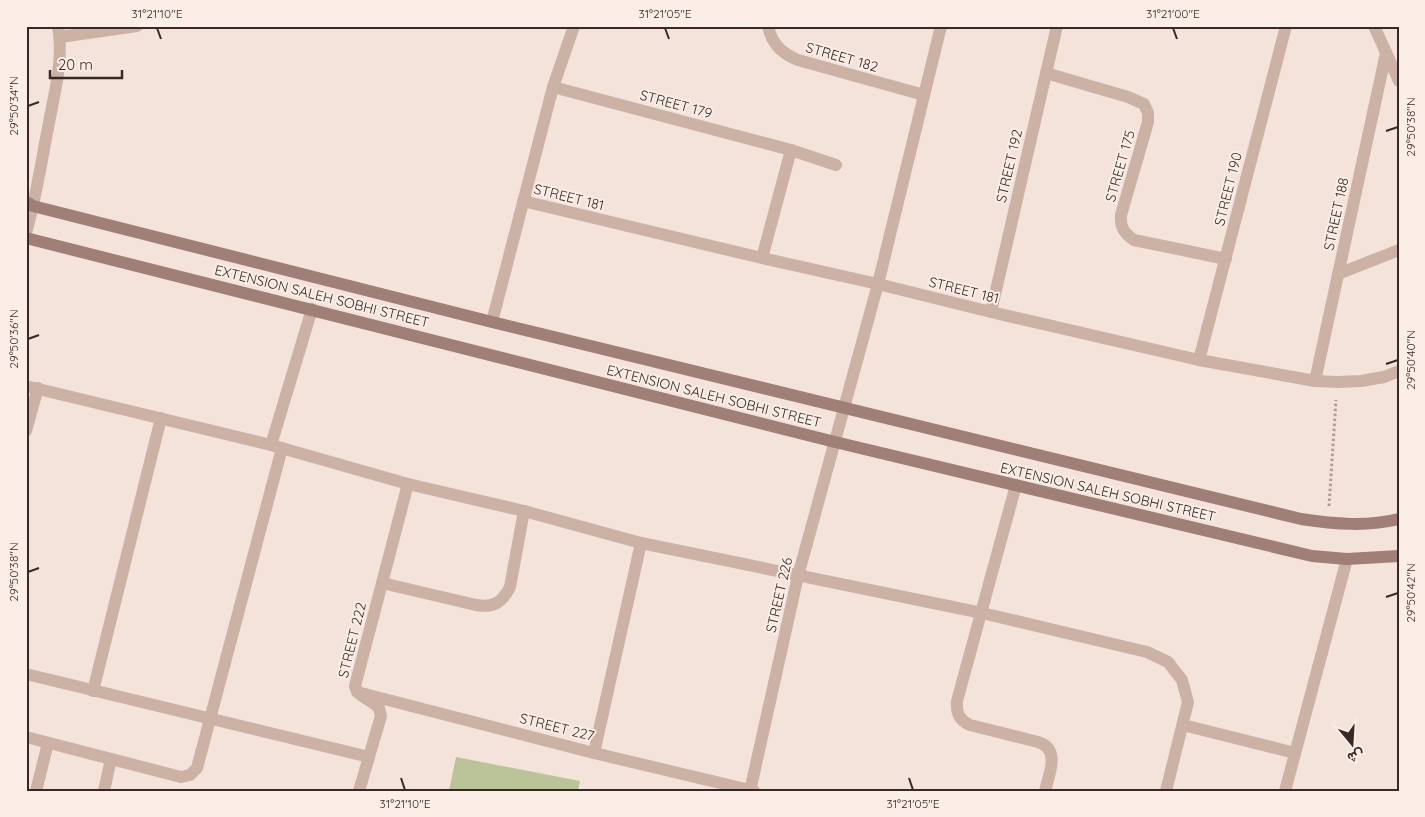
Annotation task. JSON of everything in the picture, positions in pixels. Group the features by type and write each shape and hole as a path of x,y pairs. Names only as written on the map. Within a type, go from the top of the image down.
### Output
{"street":[{"path":"26,233 30,204 59,70 61,57 59,32 138,26"},
{"path":"492,322 553,87 574,26"},
{"name":"STREET 182","path":"768,26 777,47 786,55 924,95"},
{"name":"STREET 226","path":"752,790 798,576 878,284 941,26"},
{"name":"STREET 192","path":"991,312 1057,26"},
{"name":"STREET 190","path":"1199,360 1286,26"},
{"path":"1374,26 1399,81"},
{"name":"STREET 188","path":"1315,381 1386,53"},
{"name":"STREET 175","path":"1046,73 1128,97 1144,104 1148,113 1148,122 1120,222 1126,234 1134,240 1226,259"},
{"name":"STREET 179","path":"553,87 791,150 836,165"},
{"path":"762,258 791,150"},
{"name":"STREET 181","path":"524,201 1199,360 1315,381 1361,381 1399,371"},
{"name":"EXTENSION SALEH SOBHI STREET","path":"30,204 492,322 1301,519 1350,525 1381,523 1399,519"},
{"name":"EXTENSION SALEH SOBHI STREET","path":"26,238 835,442 1312,556 1347,559 1399,556"},
{"path":"1338,274 1399,250"},
{"path":"26,737 181,777 190,775 197,768 312,309"},
{"path":"26,431 32,387 276,447 408,484 524,511 641,543 982,613 1147,652 1168,662 1182,680 1188,702 1166,791"},
{"path":"93,691 162,418"},
{"name":"STREET 222","path":"359,791 381,712 376,705 357,692 355,686 408,484"},
{"path":"1016,485 956,709 958,716 963,722 970,725 1045,744 1050,748 1052,754 1045,791"},
{"path":"382,583 486,607 497,604 505,597 510,587 524,511"},
{"path":"594,752 641,543"},
{"path":"1285,791 1347,559"},
{"path":"26,674 369,757"},
{"name":"STREET 227","path":"357,692 752,790"},
{"path":"1183,725 1295,753"},
{"path":"36,791 48,743"},
{"path":"104,791 111,759"}],"path":[{"path":"1328,523 1337,382"}],"green space":[{"path":"456,757 580,781 578,791 449,791"}]}
